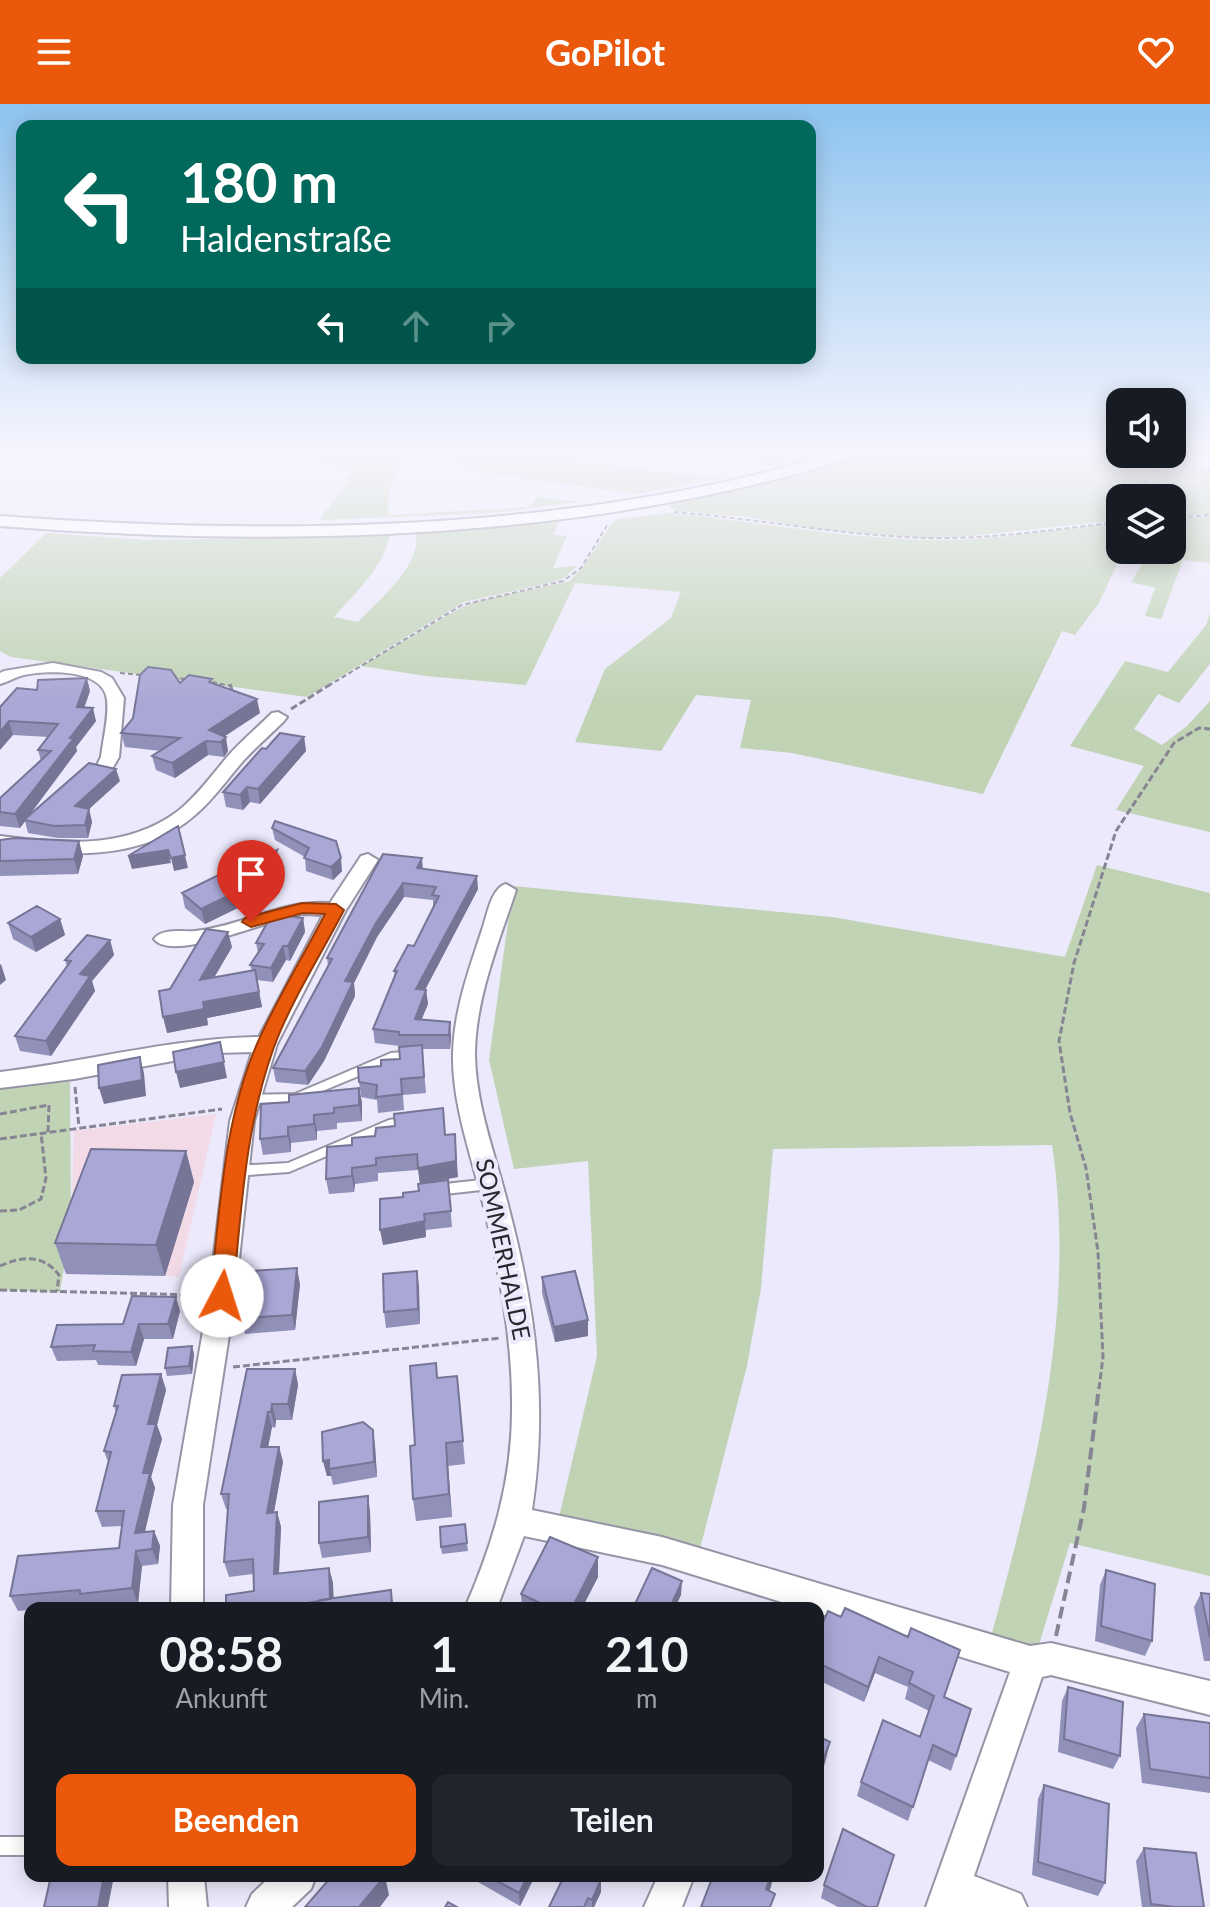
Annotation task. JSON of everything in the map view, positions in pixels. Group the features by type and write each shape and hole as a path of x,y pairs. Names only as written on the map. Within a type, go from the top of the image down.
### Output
{"street":[{"path":"0,679 13,671 28,668 84,673 106,682 116,698 110,757 106,765"},
{"path":"0,842 40,847 99,846 129,841 166,829 201,800 232,762 278,717"},
{"path":"187,1602 188,1505 222,1296 234,1171 247,1103 266,1044 336,910 368,860"},
{"name":"SOMMERHALDE","path":"484,1602 513,1520 528,1430 526,1354 517,1292 466,1082 464,1052 481,968 506,890"},
{"path":"164,939 199,937 302,908 336,910"},
{"path":"0,1080 74,1071 217,1045 266,1044"},
{"path":"513,1520 662,1551 792,1599"},
{"path":"824,1607 1040,1661 1210,1698"},
{"path":"1008,1907 949,1897 1040,1661"},
{"path":"186,1882 188,1907"},
{"path":"265,1907 292,1882"},
{"path":"663,1907 673,1882"}],"lane":[{"path":"247,1103 296,1098 395,1056 423,1054"},
{"path":"234,1171 289,1167 393,1123 426,1118"},
{"path":"424,1192 491,1184"},
{"path":"0,1846 24,1846"}],"path":[{"path":"278,717 462,605 563,581 581,568 601,536"},
{"path":"891,536 948,539 977,536"},
{"path":"84,673 152,676"},
{"path":"167,677 194,680"},
{"path":"206,681 230,684 233,694 243,697"},
{"path":"1040,1661 1084,1508 1103,1357 1098,1252 1086,1168 1070,1113 1059,1041 1074,963 1116,831 1174,743 1199,728 1210,729"},
{"path":"74,1071 79,1127"},
{"path":"0,1139 247,1103"},
{"path":"0,1114 49,1105 48,1132"},
{"path":"0,1211 22,1212 41,1203 46,1192 41,1133"},
{"path":"0,1266 23,1258 48,1262 59,1275 57,1291"},
{"path":"0,1290 222,1296"},
{"path":"210,1369 496,1338"}],"shaded area":[{"path":"216,1114 179,1277 165,1276 71,1226 74,1131"}],"green space":[{"path":"43,536 144,540 390,536 375,570 334,617 358,622 405,571 416,546 416,536 567,536 553,568 577,566 564,578 549,583 464,602 307,697 11,657 0,651 0,578"},
{"path":"135,536 327,536 166,538"},
{"path":"603,536 872,536 960,540 1004,536 1106,536 1106,564 1117,564 1099,603 1075,635 1062,631 983,794 792,753 740,748 751,700 696,695 661,751 575,742 605,669 671,618 681,592 575,583 526,685 426,676 361,666 460,608 478,601 570,581"},
{"path":"902,536 968,536 926,538"},
{"path":"1186,536 1210,536 1210,563 1186,560"},
{"path":"1142,564 1182,564 1161,619 1145,616 1155,588 1131,582"},
{"path":"1210,613 1210,664 1179,703 1158,694 1134,729 1162,745 1187,726 1210,701 1210,832 1116,810 1144,766 1070,746 1125,661 1168,672 1206,625"},
{"path":"1097,865 1210,893 1210,1576 1070,1543 1038,1648 1025,1649 992,1633 1023,1513 1048,1392 1059,1269 1058,1207 1052,1145 773,1149 761,1288 747,1366 700,1549 559,1517 597,1356 588,1161 514,1169 489,1060 513,886 832,917 1065,957"},
{"path":"70,1082 71,1226 60,1292 0,1290 0,1086"}],"building":[{"path":"148,667 171,670 180,683 189,675 212,679 209,682 257,699 209,730 226,737 221,742 206,741 172,763 152,756 180,738 121,733 133,718 140,675"},
{"path":"87,678 77,707 93,708 70,738 74,738 15,814 0,812 0,798 51,751 38,750 58,724 9,721 0,732 0,707 17,688 37,690 38,680"},
{"path":"280,733 304,737 258,789 247,787 240,795 223,792 262,748 266,749"},
{"path":"89,763 116,769 75,806 89,809 85,825 54,826 24,820"},
{"path":"275,821 336,841 341,858 331,867 304,858 309,848 272,828"},
{"path":"178,826 185,855 171,858 168,850 128,856"},
{"path":"0,840 79,841 74,859 0,861"},
{"path":"277,850 259,881 201,909 182,893 237,866 232,863 249,854 256,860"},
{"path":"383,854 422,858 417,868 477,876 416,989 426,990 415,1019 450,1022 449,1035 399,1035 399,1032 373,1029 397,971 394,971 408,945 414,946 439,896 432,895 436,887 403,883 376,923 345,981 353,982 322,1047 305,1071 273,1068 332,959 327,958"},
{"path":"37,906 60,919 31,937 8,923"},
{"path":"272,914 303,918 288,946 283,946 271,968 250,965 264,944 256,943"},
{"path":"206,929 228,932 200,980 255,970 259,992 203,1002 204,1009 163,1017 159,991 170,989"},
{"path":"87,935 110,940 80,974 90,976 46,1041 15,1036 71,961 65,960"},
{"path":"220,1042 224,1062 176,1072 173,1052"},
{"path":"422,1045 424,1077 401,1079 402,1094 376,1097 377,1085 359,1082 358,1068 381,1066 381,1060 400,1059 399,1047"},
{"path":"140,1057 142,1080 99,1088 98,1065"},
{"path":"359,1088 359,1105 334,1108 334,1113 314,1115 314,1124 288,1127 288,1136 260,1139 261,1104 289,1102 289,1095"},
{"path":"443,1108 445,1135 455,1134 456,1161 418,1168 417,1154 376,1158 376,1165 352,1168 352,1176 326,1179 327,1147 352,1145 352,1138 375,1136 376,1128 395,1126 394,1114"},
{"path":"91,1149 186,1151 156,1245 55,1243"},
{"path":"448,1180 451,1211 424,1214 425,1221 380,1230 380,1199 403,1197 403,1193 419,1191 418,1184"},
{"path":"297,1268 292,1315 241,1318 245,1287 249,1286 252,1271"},
{"path":"417,1271 418,1309 384,1312 383,1274"},
{"path":"575,1271 588,1320 554,1327 542,1277"},
{"path":"132,1296 176,1297 168,1324 139,1324 131,1352 93,1351 95,1345 51,1347 57,1325 123,1324"},
{"path":"192,1346 189,1366 165,1368 168,1348"},
{"path":"436,1363 437,1378 457,1376 463,1441 446,1443 449,1494 413,1499 410,1446 415,1445 410,1366"},
{"path":"247,1369 295,1369 288,1404 272,1404 271,1412 268,1412 261,1447 279,1447 267,1513 277,1512 274,1574 329,1568 330,1599 313,1602 226,1602 226,1595 254,1591 253,1559 224,1562 229,1494 221,1494"},
{"path":"161,1374 148,1424 156,1424 143,1473 150,1473 135,1533 154,1531 152,1549 136,1551 132,1588 80,1594 80,1590 10,1596 18,1556 119,1548 124,1511 96,1511 111,1452 104,1451 118,1406 114,1406 122,1375"},
{"path":"363,1422 373,1430 374,1462 329,1469 329,1460 323,1461 322,1432"},
{"path":"368,1496 368,1537 319,1543 319,1502"},
{"path":"465,1524 467,1543 441,1547 440,1527"},
{"path":"550,1537 598,1557 575,1602 538,1602 521,1594"},
{"path":"652,1568 682,1581 673,1602 636,1602"},
{"path":"1106,1570 1155,1584 1152,1641 1101,1626"},
{"path":"391,1590 392,1602 320,1600"},
{"path":"1201,1593 1210,1594 1210,1638"},
{"path":"845,1608 908,1637 911,1628 960,1650 944,1697 971,1709 956,1756 933,1745 913,1807 861,1782 883,1720 920,1737 934,1696 909,1683 913,1672 879,1657 868,1687 824,1666 824,1620 828,1611 841,1617"},
{"path":"1068,1687 1123,1702 1120,1756 1064,1739"},
{"path":"1144,1714 1210,1723 1210,1778 1150,1769"},
{"path":"824,1739 830,1742 824,1758"},
{"path":"1044,1785 1109,1804 1105,1883 1038,1862"},
{"path":"843,1829 894,1855 877,1907 867,1907 824,1885"},
{"path":"1144,1848 1196,1853 1204,1907 1151,1904"},
{"path":"50,1882 103,1882 98,1907 44,1907"},
{"path":"327,1882 380,1882 359,1907 305,1907"},
{"path":"499,1882 525,1882 519,1893"},
{"path":"561,1882 600,1882 592,1900 588,1898 584,1907 549,1907"},
{"path":"711,1882 769,1882 766,1889 775,1894 770,1907 701,1907"}],"route":[{"path":"222,1296 234,1171 248,1099 266,1044 336,910 302,908 251,922"}]}
